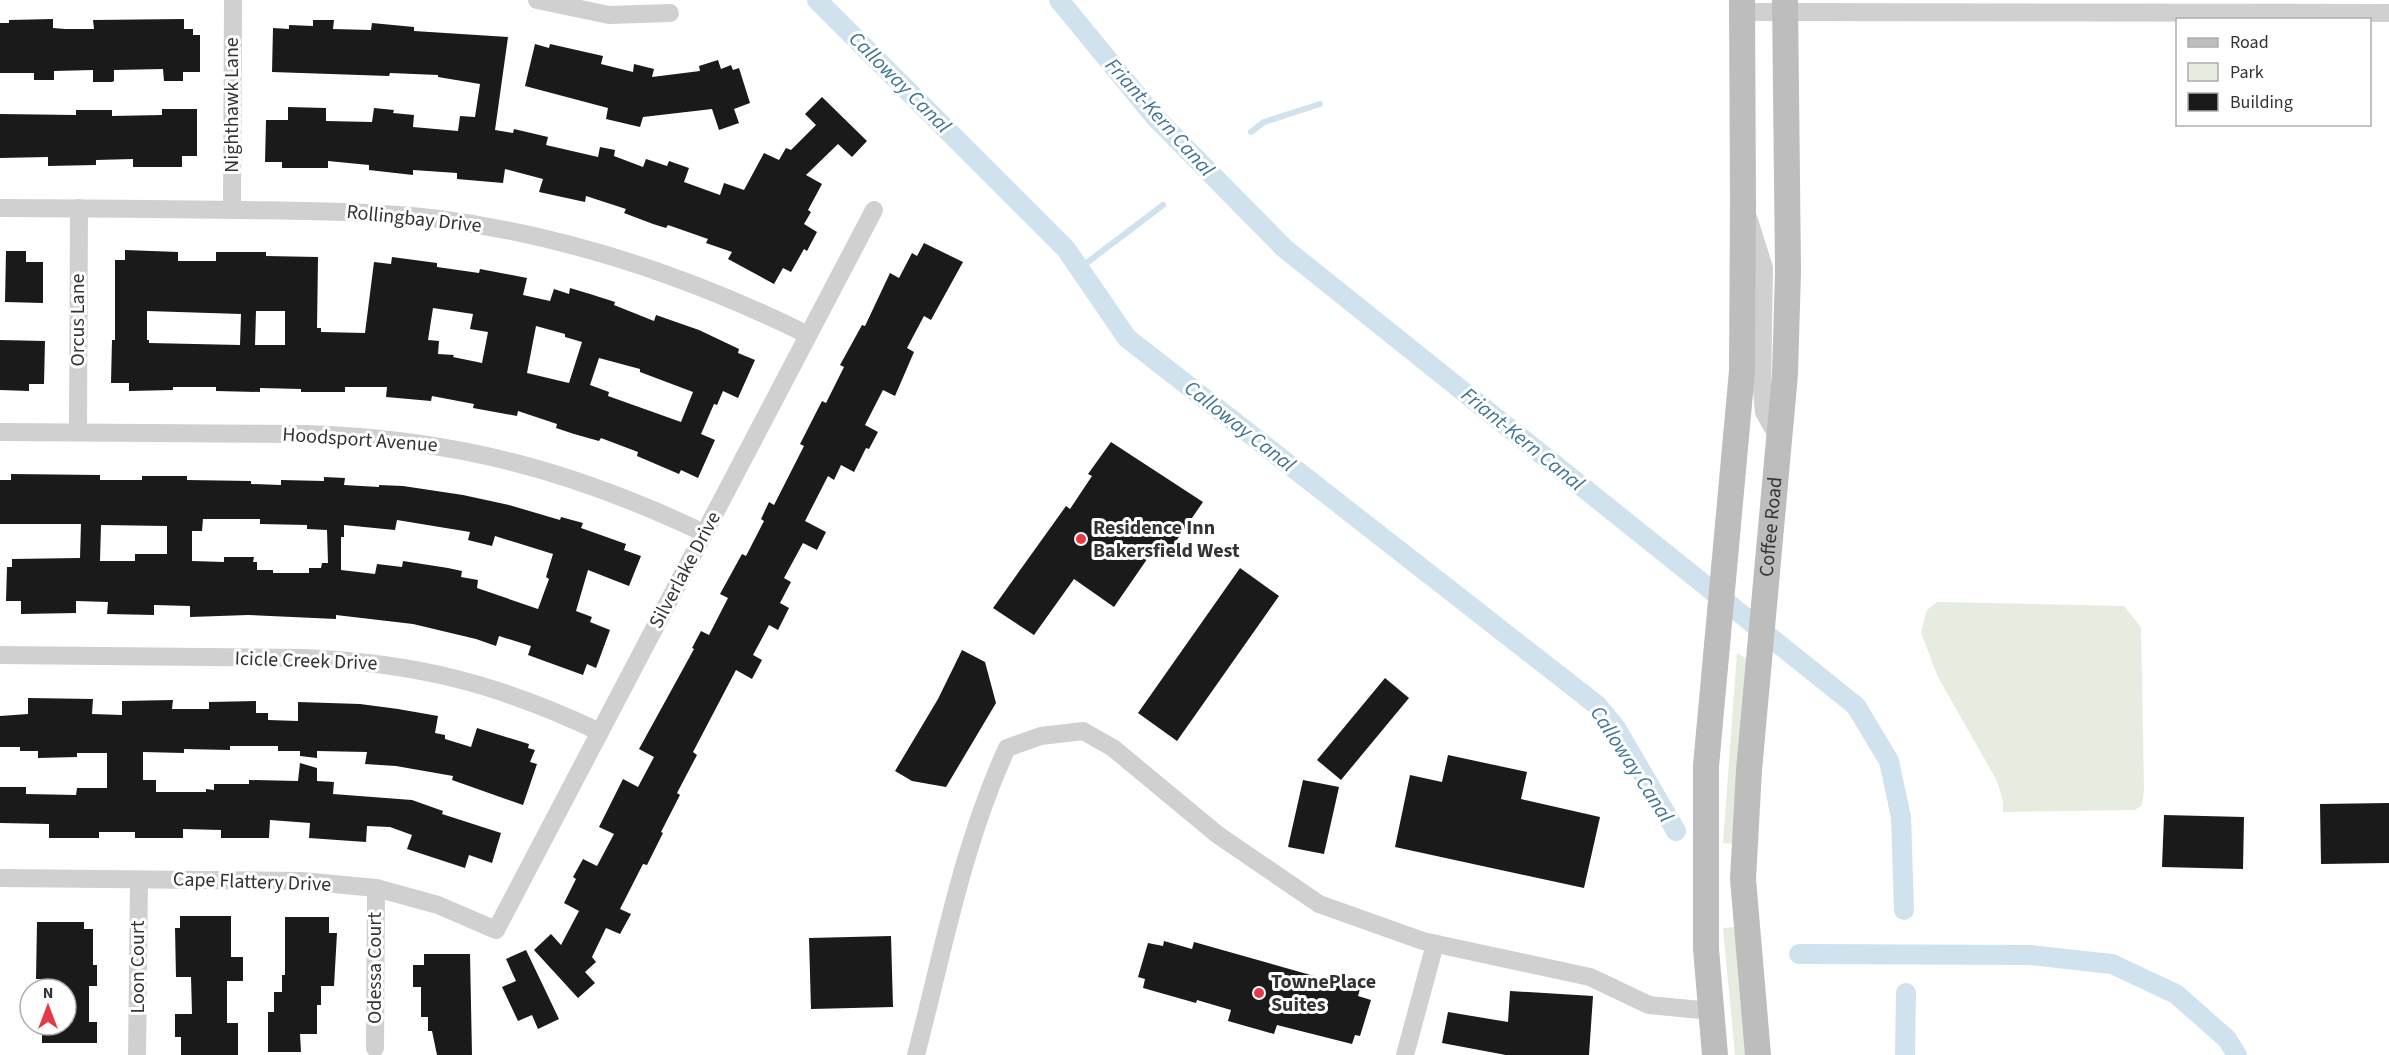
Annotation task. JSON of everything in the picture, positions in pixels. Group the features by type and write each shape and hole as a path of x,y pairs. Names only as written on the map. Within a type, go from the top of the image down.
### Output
{"main road":[{"path":"1715,1055 1706,950 1706,766 1742,371 1742,6"},
{"name":"Coffee Road","path":"1758,1055 1743,879 1749,770 1785,374 1788,271 1785,6"}],"street":[{"name":"Nighthawk Lane","path":"232,210 233,0"},
{"path":"537,0 609,15 670,13"},
{"path":"1742,6 2255,6 2389,13"},
{"path":"1743,201 1764,268 1762,390 1764,412 1778,437"},
{"name":"Rollingbay Drive","path":"0,208 352,211 395,214 524,233 649,267 730,298 808,335"},
{"name":"Orcus Lane","path":"78,432 79,208"},
{"name":"Silverlake Drive","path":"496,930 874,210"},
{"name":"Hoodsport Avenue","path":"0,432 353,436 444,446 523,463 578,480 631,500 704,533"},
{"name":"Icicle Creek Drive","path":"0,655 305,658 395,665 451,676 505,691 600,732"},
{"path":"916,1055 962,869 992,782 1007,748 1041,736 1083,731 1113,748 1218,835 1319,904 1435,944 1590,977 1649,1005 1711,1011"},
{"name":"Cape Flattery Drive","path":"0,878 302,881 376,888 438,905 496,930"},
{"name":"Loon Court","path":"137,1055 139,880"},
{"name":"Odessa Court","path":"375,1048 376,888"},
{"path":"1406,1055 1435,944"}],"green space":[{"path":"1937,602 2124,606 2141,627 2144,791 2142,805 2135,810 2003,812 2003,801 1997,781 1938,677 1921,633 1927,610"},
{"path":"1737,653 1747,659 1735,844 1723,843"},
{"path":"1735,927 1746,1055 1735,1055 1723,928"}],"building":[{"path":"53,19 53,28 94,29 93,20 184,19 184,29 193,29 193,35 200,35 200,72 183,72 183,81 164,81 163,69 114,70 114,81 112,82 93,82 93,70 54,71 54,80 34,80 34,73 0,73 0,23 9,23 9,20"},
{"path":"313,20 334,20 333,29 371,30 372,23 414,27 414,31 508,37 495,130 513,133 514,129 548,137 546,145 598,157 600,147 615,150 614,156 643,167 646,159 667,166 669,161 689,168 684,182 720,195 724,183 744,190 764,153 779,160 786,148 791,150 816,125 805,114 822,97 867,141 852,157 838,144 806,175 822,184 808,210 811,212 804,224 817,232 807,251 804,249 791,272 783,268 774,284 728,259 732,252 706,243 708,239 668,225 666,228 653,224 624,213 626,209 586,196 585,202 539,192 543,179 505,169 503,183 457,179 457,173 413,170 413,175 369,170 369,165 328,161 328,168 282,168 282,162 265,162 266,120 288,120 288,107 326,108 326,121 372,122 374,108 394,110 393,113 414,115 413,127 458,131 460,116 475,117 480,84 438,77 438,75 390,73 389,76 272,72 273,28 289,29 289,25 313,26"},
{"path":"535,44 549,48 550,44 603,56 601,64 633,72 634,64 654,69 652,77 700,71 699,66 718,60 721,69 731,65 733,70 739,68 750,103 734,109 739,123 719,130 712,109 643,117 640,127 606,119 608,108 525,86"},
{"path":"162,109 197,109 197,156 182,156 182,167 133,167 133,159 96,160 96,165 48,166 48,157 0,158 0,114 76,115 76,110 112,110 112,116 162,115"},
{"path":"924,243 963,262 931,320 924,316 907,348 914,352 895,396 883,390 865,425 878,432 869,449 866,448 854,472 841,465 834,480 828,476 805,521 826,532 817,550 803,543 784,578 791,582 780,603 789,608 778,630 769,625 753,655 762,660 752,679 736,670 693,752 697,755 677,793 680,795 661,832 663,833 647,865 643,864 620,909 631,914 620,934 606,928 592,957 596,962 585,972 595,983 578,998 534,950 551,934 561,945 579,911 564,903 576,879 573,877 583,859 597,866 614,834 599,827 623,779 638,787 654,757 639,749 694,649 692,648 701,631 709,635 728,598 720,594 742,554 746,556 764,521 761,519 769,502 774,505 804,446 800,444 822,401 826,403 844,367 840,365 862,325 865,326 890,273 899,278 912,253 917,256"},
{"path":"125,250 178,252 178,261 216,261 216,252 266,252 266,256 318,257 317,328 321,328 321,332 365,333 374,262 391,264 392,257 437,263 437,267 479,273 480,269 527,278 523,295 550,301 554,289 569,294 570,288 615,302 614,305 654,321 656,315 699,330 739,349 738,353 755,360 738,398 723,391 717,405 714,404 701,434 715,440 698,478 681,470 679,474 637,456 638,452 601,438 599,441 574,434 556,428 557,424 518,411 517,416 473,408 474,404 432,396 431,401 386,397 387,387 345,387 345,392 301,392 301,389 260,388 260,392 216,391 216,387 173,387 173,390 129,391 129,383 111,383 112,340 115,340 115,260 125,260","holes":["433,308 473,314 470,329 488,332 482,363 453,357 454,355 438,354 439,341 428,340","147,311 241,314 240,345 149,343 147,340","256,311 285,311 285,345 255,345","536,326 565,334 565,337 582,342 569,383 527,373","599,358 640,369 640,372 693,392 681,422 608,396 609,392 590,385"]},
{"path":"6,251 26,251 26,262 43,262 43,303 5,302"},
{"path":"0,340 45,341 44,384 29,384 29,391 0,390"},
{"name":"Residence Inn Bakersfield West","path":"1111,442 1203,502 1172,547 1161,539 1114,607 1074,579 1034,635 993,608 1066,506 1070,509 1092,476 1088,474"},
{"path":"11,474 100,475 100,480 142,480 142,476 187,476 187,480 251,481 251,484 281,485 281,480 324,481 324,477 345,478 344,485 403,486 463,495 560,520 561,517 583,523 581,528 626,544 624,550 641,556 629,586 588,570 576,611 592,617 590,622 610,630 596,668 587,664 583,675 528,655 531,646 499,636 496,646 413,624 336,615 336,619 248,615 190,617 190,606 154,605 154,615 107,614 108,602 76,601 76,613 21,614 21,601 6,601 7,567 12,567 12,559 80,558 81,524 0,524 0,480 11,480","holes":["203,519 260,519 260,524 307,525 307,529 327,530 328,563 322,563 321,568 309,568 309,573 273,573 273,570 257,570 257,562 253,562 254,557 224,557 224,562 192,561 192,531 202,531","397,520 470,532 468,540 492,546 495,536 553,554 546,577 549,579 538,609 477,588 478,580 461,577 462,571 448,568 403,561 402,567 377,564 375,574 341,570 341,537 344,537 344,525 395,530","101,525 167,526 167,554 135,554 135,561 100,561"]},
{"path":"1240,568 1279,596 1177,741 1138,713"},
{"path":"962,650 985,662 996,703 946,787 912,781 895,771 938,699"},
{"path":"1385,678 1409,698 1341,780 1317,760"},
{"path":"28,698 93,699 92,714 122,715 122,701 173,700 172,709 209,709 209,702 256,701 256,713 268,713 268,720 298,721 298,702 360,704 438,716 435,733 445,735 445,739 471,747 477,728 529,744 528,748 535,750 530,762 537,764 523,805 452,780 453,776 396,766 365,764 367,752 317,751 317,758 300,756 300,751 278,751 278,746 230,746 230,750 184,749 184,753 143,752 143,780 156,780 156,792 206,792 206,789 214,790 214,784 249,784 249,780 298,781 300,763 317,768 317,781 334,782 333,794 412,800 443,811 442,814 501,833 492,863 469,855 465,868 407,849 412,835 390,827 367,826 366,842 309,838 310,823 270,820 269,838 221,838 221,830 183,829 183,838 135,838 135,832 99,832 99,838 49,838 49,824 0,823 0,787 26,787 26,794 76,795 77,788 107,788 107,753 77,753 77,757 38,758 38,751 20,751 20,747 0,747 0,716 28,714"},
{"path":"1448,755 1527,772 1521,799 1600,817 1584,888 1395,847 1410,775 1442,782"},
{"path":"1303,780 1339,787 1324,854 1288,847"},
{"path":"2389,803 2389,863 2321,864 2320,804"},
{"path":"2164,815 2244,817 2243,869 2162,867"},
{"path":"180,916 231,916 231,957 243,957 243,981 227,981 227,1023 238,1023 238,1055 181,1055 181,1037 175,1037 175,1014 192,1014 191,977 176,977 175,928 180,928"},
{"path":"285,917 329,917 329,933 337,933 334,986 321,986 321,1005 317,1005 317,1034 300,1034 301,1052 268,1052 268,1012 274,1012 274,992 282,992 282,975 285,975"},
{"path":"37,922 84,922 84,929 93,929 93,965 97,965 97,986 89,986 89,1022 97,1022 97,1043 42,1043 42,1037 78,1037 78,977 36,977"},
{"path":"891,936 893,1007 811,1009 809,938"},
{"name":"TownePlace Suites","path":"1164,941 1192,949 1194,942 1360,989 1358,996 1371,1000 1360,1036 1355,1035 1352,1044 1277,1025 1274,1034 1228,1021 1231,1010 1143,988 1145,979 1138,977 1148,943 1163,946"},
{"path":"526,950 559,1019 538,1029 532,1015 518,1021 502,987 516,981 506,959"},
{"path":"424,954 470,954 472,1055 437,1055 432,1031 428,1031 428,1017 421,1017 421,987 413,987 413,965 424,965"},
{"path":"1510,991 1593,996 1589,1055 1506,1055 1442,1043 1448,1012 1508,1022"}],"waterway":[{"name":"Calloway Canal","path":"817,0 1066,249 1127,338 1598,706 1616,728 1676,831"},
{"name":"Friant-Kern Canal","path":"1059,0 1155,117 1284,248 1856,706 1889,761 1901,817 1904,910"},
{"path":"1251,132 1264,122 1320,104"},
{"path":"1080,268 1163,205"},
{"name":"Calloway Canal","path":"1799,954 2030,955 2112,964 2176,994 2227,1039 2237,1055"},
{"name":"Friant-Kern Canal","path":"1905,1055 1906,993"}],"place":[{"name":"Residence Inn Bakersfield West","path":"1081,539"},
{"name":"TownePlace Suites","path":"1259,993"}]}
